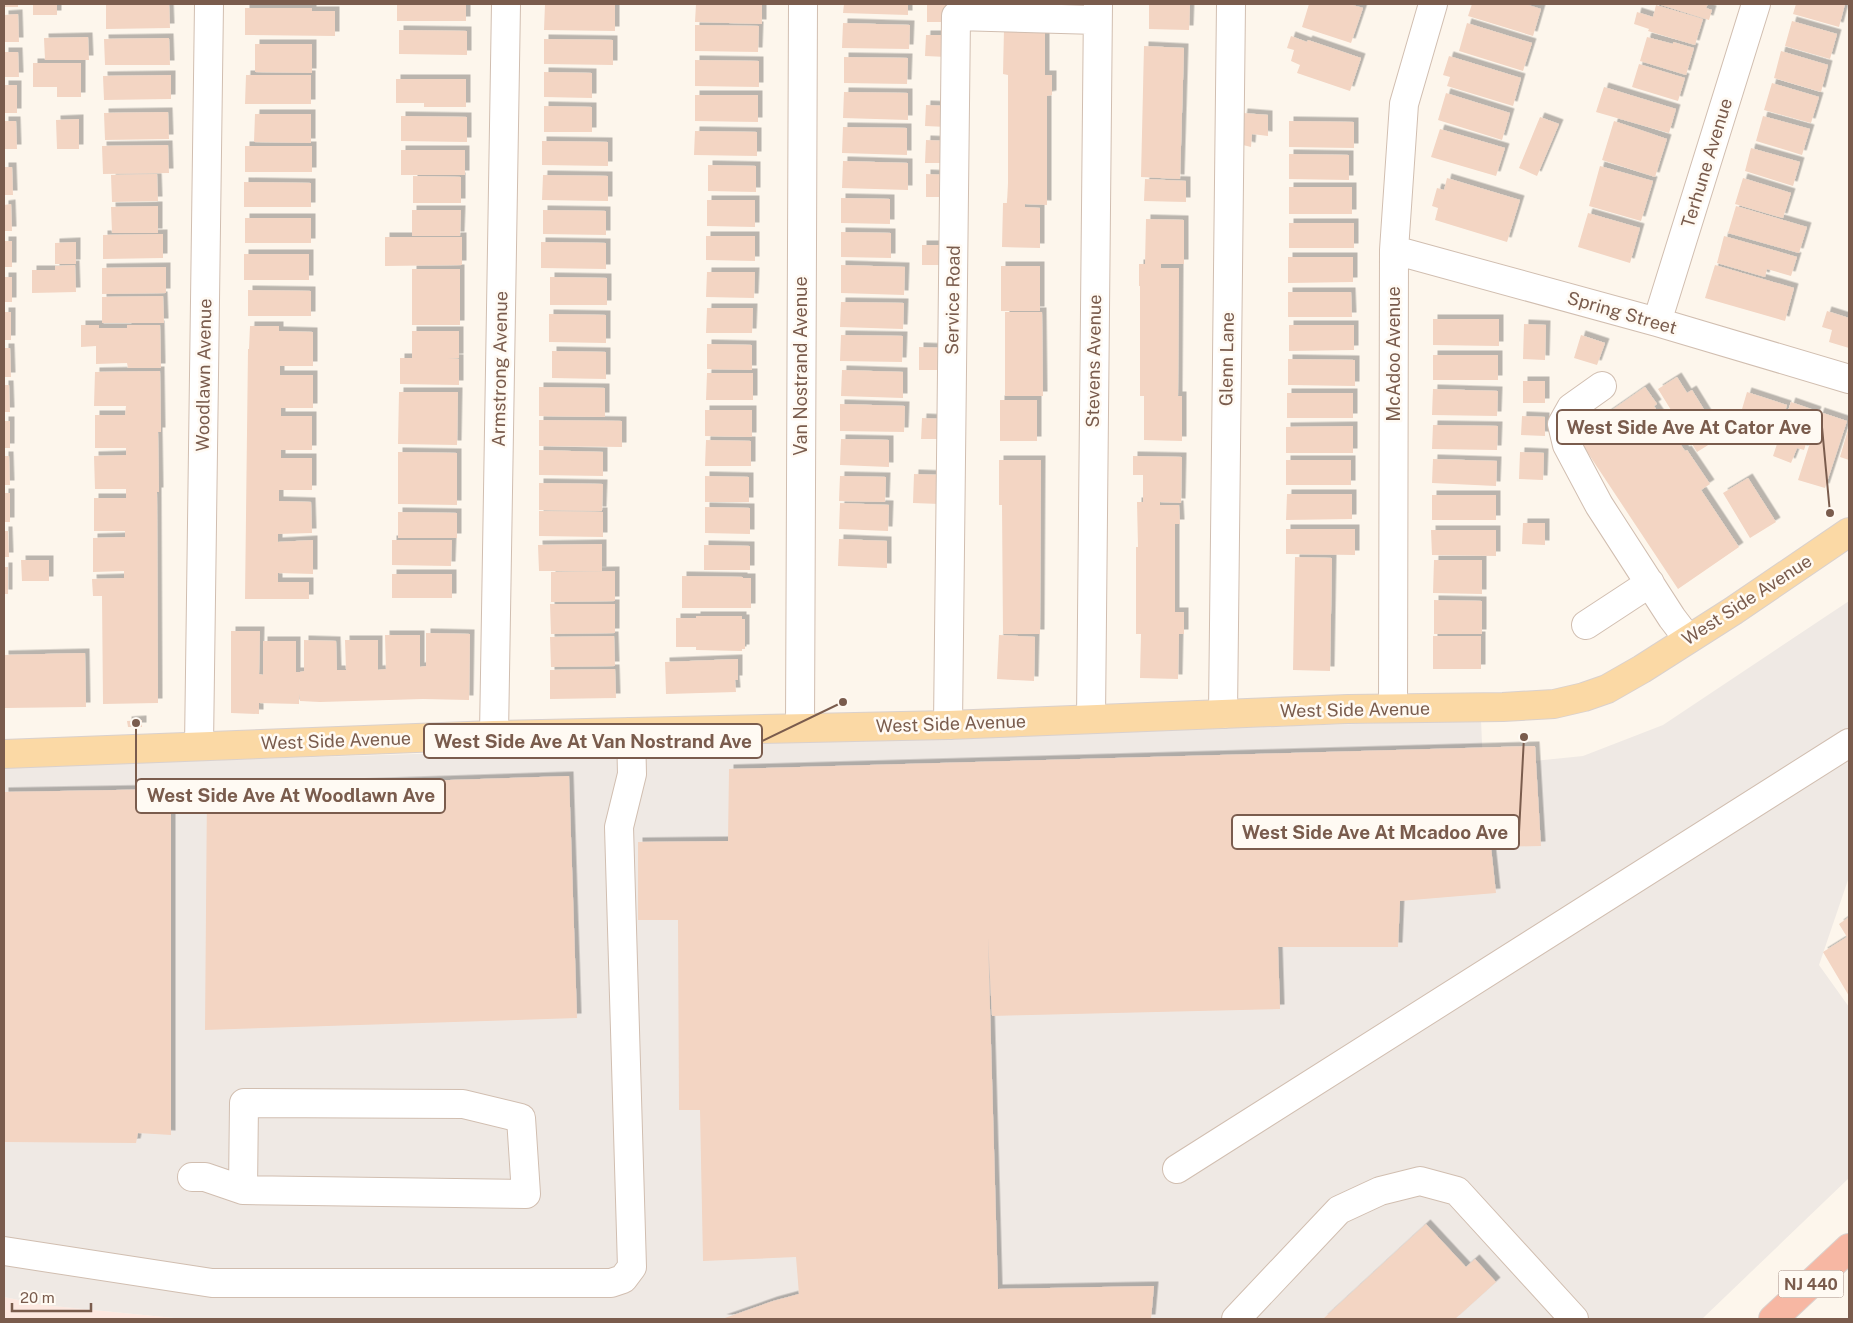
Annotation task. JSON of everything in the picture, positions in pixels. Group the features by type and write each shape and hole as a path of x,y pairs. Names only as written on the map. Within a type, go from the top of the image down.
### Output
{"highway":[{"name":"NJ 440","path":"1773,1319 1849,1248"}],"main road":[{"name":"West Side Avenue","path":"4,754 494,735 948,725 1091,718 1554,704 1607,689 1688,640 1849,532"}],"street":[{"name":"Woodlawn Avenue","path":"199,746 209,4"},
{"name":"Armstrong Avenue","path":"494,735 506,4"},
{"name":"Van Nostrand Avenue","path":"800,728 803,4"},
{"name":"Glenn Lane","path":"1223,714 1231,4"},
{"name":"McAdoo Avenue","path":"1393,708 1394,250 1404,104 1433,4"},
{"name":"Terhune Avenue","path":"1658,322 1756,4"},
{"name":"Stevens Avenue","path":"1091,718 1097,12"},
{"name":"Service Road","path":"948,725 956,16 1097,12"},
{"name":"Spring Street","path":"1394,250 1658,322 1849,379"},
{"path":"1602,386 1571,408 1562,424 1567,445 1599,505 1688,640"},
{"path":"1586,625 1650,583"},
{"path":"4,1250 212,1283 611,1283 623,1279 632,1267 619,827 632,774 631,732"},
{"path":"1178,1169 1849,743"},
{"path":"192,1177 205,1177 243,1190 526,1194 521,1118 463,1104 244,1103 243,1190"},
{"path":"1236,1319 1339,1210 1380,1191 1420,1181 1457,1191 1574,1319"}],"shaded area":[{"path":"1849,601 1849,877 1819,965 1849,1007 1849,1178 1702,1319 184,1319 43,1305 4,1297 4,767 1481,720 1483,766 1583,756 1663,725"},
{"path":"4,1297 43,1305 184,1319 4,1319"}],"building":[{"path":"4,4 18,4 18,7 4,7"},
{"path":"33,4 57,4 57,15 33,15"},
{"path":"106,4 169,4 170,28 106,29"},
{"path":"397,4 466,4 466,21 397,21"},
{"path":"545,4 615,5 615,31 544,30"},
{"path":"696,4 762,4 762,24 695,22"},
{"path":"844,4 908,4 908,15 843,13"},
{"path":"927,4 948,4 947,22 927,22"},
{"path":"1149,4 1190,4 1189,30 1149,29"},
{"path":"1309,4 1349,4 1363,8 1351,43 1302,27"},
{"path":"1472,4 1525,4 1541,9 1533,36 1468,16"},
{"path":"1658,4 1708,4 1706,8 1712,10 1709,20"},
{"path":"1796,4 1845,4 1839,27 1793,14"},
{"path":"1656,5 1703,19 1695,45 1648,31 1649,29 1634,24 1637,12 1653,17"},
{"path":"245,8 312,8 312,11 335,11 335,36 245,35"},
{"path":"18,14 19,42 4,42 4,15"},
{"path":"1792,21 1837,34 1830,59 1785,46"},
{"path":"843,23 910,25 909,49 842,48"},
{"path":"1467,23 1532,43 1523,71 1459,51"},
{"path":"695,25 759,26 758,52 695,51"},
{"path":"1004,29 1045,29 1045,75 1052,75 1052,95 1047,96 1047,205 1025,204 1025,207 1040,208 1040,248 1002,247 1003,203 1007,203 1008,183 1008,75 1003,74"},
{"path":"399,30 467,31 467,55 399,54"},
{"path":"926,35 947,35 947,57 925,56"},
{"path":"1291,36 1361,58 1350,91 1297,73 1300,65 1291,61 1294,50 1287,48"},
{"path":"88,37 89,60 45,60 44,38"},
{"path":"1647,37 1694,48 1686,75 1640,61"},
{"path":"169,38 170,65 105,65 104,39"},
{"path":"544,39 613,40 613,65 544,64"},
{"path":"255,44 312,44 312,73 255,72"},
{"path":"1144,46 1184,48 1180,179 1141,177"},
{"path":"1781,51 1828,65 1821,92 1774,78"},
{"path":"4,52 18,52 19,77 4,77"},
{"path":"1449,56 1521,78 1513,106 1447,86 1450,77 1443,75"},
{"path":"844,57 908,58 907,84 844,83"},
{"path":"695,60 759,61 759,87 695,86"},
{"path":"33,63 81,63 81,97 57,97 57,87 33,87"},
{"path":"1639,64 1685,78 1678,101 1632,87"},
{"path":"544,72 592,73 592,98 544,97"},
{"path":"171,75 171,99 104,100 103,76"},
{"path":"246,75 311,75 311,104 245,104"},
{"path":"396,79 466,79 466,107 424,107 424,103 396,103"},
{"path":"1772,83 1819,97 1811,123 1764,110"},
{"path":"4,85 17,85 17,113 4,113"},
{"path":"1604,87 1676,109 1669,133 1596,112"},
{"path":"844,92 908,93 908,120 843,118"},
{"path":"1446,93 1510,113 1502,140 1438,120"},
{"path":"695,95 758,95 758,122 695,121"},
{"path":"926,105 948,106 947,127 925,126"},
{"path":"544,106 592,107 592,132 544,132"},
{"path":"168,112 169,139 105,140 104,113"},
{"path":"1243,113 1268,115 1268,136 1252,134 1251,147 1239,144"},
{"path":"255,114 311,114 311,143 254,142"},
{"path":"401,116 467,117 467,142 401,141"},
{"path":"1763,116 1810,129 1802,155 1756,141"},
{"path":"1540,117 1559,124 1537,176 1519,168"},
{"path":"79,119 79,149 57,149 56,120"},
{"path":"4,121 16,121 17,149 4,149"},
{"path":"1289,121 1354,122 1354,148 1289,147"},
{"path":"1614,121 1667,139 1655,177 1602,160"},
{"path":"843,127 907,128 907,155 842,153"},
{"path":"1440,129 1505,148 1496,176 1431,157"},
{"path":"695,131 757,132 757,156 694,155"},
{"path":"926,140 948,141 947,163 925,163"},
{"path":"542,141 608,142 608,166 542,165"},
{"path":"168,145 169,173 103,174 102,146"},
{"path":"245,146 312,146 312,172 245,172"},
{"path":"1751,148 1800,162 1793,186 1745,171"},
{"path":"401,150 465,150 465,175 401,175"},
{"path":"1289,154 1349,155 1349,180 1289,179"},
{"path":"843,161 908,163 908,190 842,188"},
{"path":"708,165 756,166 756,192 708,191"},
{"path":"1600,166 1653,181 1641,221 1589,206"},
{"path":"4,167 12,167 13,195 4,195"},
{"path":"157,174 158,201 112,202 111,175"},
{"path":"926,174 946,175 946,197 926,197"},
{"path":"543,175 608,176 608,201 542,200"},
{"path":"413,176 461,177 461,203 413,203"},
{"path":"1447,178 1520,200 1507,242 1435,220 1438,208 1432,206 1437,188 1444,190"},
{"path":"1743,178 1791,193 1783,218 1735,204"},
{"path":"1145,179 1186,181 1186,202 1144,201"},
{"path":"244,182 311,183 311,207 244,207"},
{"path":"1289,187 1352,187 1352,214 1289,214"},
{"path":"841,198 890,199 890,224 841,223"},
{"path":"707,200 755,200 755,227 707,226"},
{"path":"11,204 12,231 4,231 4,205"},
{"path":"158,206 158,233 112,233 111,207"},
{"path":"1736,206 1807,227 1799,253 1728,233"},
{"path":"412,210 461,210 460,236 412,236"},
{"path":"543,210 606,211 606,235 543,234"},
{"path":"1588,213 1640,228 1630,263 1578,247"},
{"path":"245,218 311,218 311,243 245,243"},
{"path":"1146,219 1184,220 1184,264 1161,264 1161,268 1179,268 1178,396 1182,396 1182,441 1144,440 1144,396 1140,396 1139,264 1145,264"},
{"path":"1289,223 1354,223 1354,248 1289,248"},
{"path":"841,232 891,233 891,258 841,257"},
{"path":"163,234 163,258 103,259 103,235"},
{"path":"706,236 755,236 755,261 706,260"},
{"path":"1724,236 1797,257 1791,276 1767,269 1765,277 1717,263"},
{"path":"385,237 462,237 462,265 385,266"},
{"path":"4,241 12,241 12,267 4,267"},
{"path":"76,242 76,264 55,264 55,243"},
{"path":"541,242 606,243 606,269 541,268"},
{"path":"922,245 946,245 945,265 922,265"},
{"path":"244,254 309,254 309,280 244,280"},
{"path":"1288,257 1353,257 1353,282 1288,283"},
{"path":"75,265 76,292 32,293 32,270 55,270 55,266"},
{"path":"841,265 905,267 904,295 841,293"},
{"path":"1715,265 1794,288 1785,321 1705,298"},
{"path":"1001,266 1040,266 1040,311 1001,311"},
{"path":"166,267 166,293 102,294 102,268"},
{"path":"412,269 460,269 460,325 412,325"},
{"path":"707,272 755,272 754,298 706,297"},
{"path":"4,277 12,277 12,302 4,302"},
{"path":"550,277 607,278 607,305 550,305"},
{"path":"248,290 311,291 311,316 248,316"},
{"path":"1288,292 1351,292 1352,317 1288,317"},
{"path":"163,296 164,323 102,323 102,297"},
{"path":"841,302 904,303 903,329 840,327"},
{"path":"707,308 753,308 752,333 706,333"},
{"path":"1827,311 1849,318 1849,348 1829,342 1832,330 1822,327"},
{"path":"4,312 11,312 11,340 4,340"},
{"path":"1005,312 1042,312 1043,396 1005,396"},
{"path":"549,314 606,315 606,343 549,342"},
{"path":"1433,319 1499,319 1499,346 1433,345"},
{"path":"1524,324 1546,325 1545,360 1523,359"},
{"path":"81,325 99,325 99,328 127,328 127,325 160,325 161,368 128,368 127,363 96,364 96,346 81,347"},
{"path":"1289,325 1354,325 1354,350 1289,351"},
{"path":"250,326 279,326 279,331 313,332 313,366 280,366 280,375 313,375 313,408 281,408 281,416 312,416 312,450 281,450 281,458 312,458 312,490 279,490 279,501 311,502 312,533 278,534 278,542 313,540 313,574 278,573 278,582 309,582 309,599 245,599 248,349"},
{"path":"412,331 459,331 459,358 448,358 459,359 459,385 400,384 400,358 412,358"},
{"path":"841,335 903,336 902,362 840,361"},
{"path":"1581,335 1605,343 1597,365 1574,358"},
{"path":"707,344 752,345 752,370 707,369"},
{"path":"919,347 944,348 944,370 919,370"},
{"path":"4,348 10,348 11,377 4,377"},
{"path":"552,351 606,352 606,379 552,378"},
{"path":"1433,355 1498,355 1498,380 1433,380"},
{"path":"1288,359 1355,360 1355,386 1288,385"},
{"path":"842,370 903,372 903,398 841,396"},
{"path":"160,371 161,432 158,432 159,492 157,492 158,703 103,704 102,596 93,596 92,579 124,578 124,571 93,572 93,538 125,537 125,531 94,531 94,498 126,498 126,489 95,489 94,456 126,455 126,448 95,448 95,415 125,415 126,406 94,406 95,372"},
{"path":"707,373 753,373 753,400 706,400"},
{"path":"1677,377 1687,393 1692,390 1721,437 1697,452 1658,389"},
{"path":"1523,381 1545,381 1545,403 1523,403"},
{"path":"4,385 9,385 10,412 4,412"},
{"path":"539,387 605,388 605,417 539,416"},
{"path":"1645,387 1657,404 1654,406 1710,484 1701,490 1739,547 1678,589 1576,435"},
{"path":"1433,389 1498,391 1497,416 1432,415"},
{"path":"399,392 458,392 457,445 398,444"},
{"path":"1747,392 1787,405 1775,445 1735,433"},
{"path":"1287,393 1353,393 1353,418 1287,418"},
{"path":"1000,400 1037,400 1037,441 1000,441"},
{"path":"1791,402 1817,411 1804,450 1797,448 1791,463 1773,456"},
{"path":"840,404 905,406 904,432 840,431"},
{"path":"705,410 752,410 752,437 705,436"},
{"path":"1820,412 1847,421 1825,488 1798,480"},
{"path":"1522,416 1545,417 1545,436 1521,435"},
{"path":"922,418 943,419 942,439 921,439"},
{"path":"539,420 622,421 622,447 539,446"},
{"path":"4,421 10,421 10,448 4,448"},
{"path":"1433,425 1498,426 1497,450 1432,449"},
{"path":"1353,426 1353,453 1286,453 1286,427"},
{"path":"1849,426 1849,460 1840,457"},
{"path":"841,439 889,440 889,467 840,465"},
{"path":"706,440 751,441 751,466 705,466"},
{"path":"539,450 603,452 603,476 539,475"},
{"path":"398,452 457,453 457,505 398,504"},
{"path":"1520,452 1544,453 1543,480 1519,479"},
{"path":"4,456 9,456 10,485 4,485"},
{"path":"1133,456 1182,457 1181,503 1160,502 1160,505 1179,505 1180,524 1175,524 1175,612 1184,612 1184,634 1179,634 1178,679 1140,678 1141,634 1136,634 1136,547 1138,547 1137,502 1143,502 1143,475 1133,475"},
{"path":"1433,459 1497,461 1496,486 1432,483"},
{"path":"999,460 1041,460 1040,634 1003,634 1002,505 999,505"},
{"path":"1286,460 1351,460 1351,485 1286,485"},
{"path":"914,474 941,475 940,504 913,503"},
{"path":"705,476 749,477 749,502 705,502"},
{"path":"840,476 886,477 885,502 839,501"},
{"path":"1748,478 1776,522 1750,538 1723,493"},
{"path":"539,483 603,484 602,511 539,510"},
{"path":"4,493 10,493 10,522 4,522"},
{"path":"1287,494 1352,494 1352,519 1286,520"},
{"path":"1432,495 1496,495 1496,520 1432,520"},
{"path":"840,503 889,505 888,531 839,529"},
{"path":"705,507 750,508 750,534 705,533"},
{"path":"539,511 603,512 603,537 539,536"},
{"path":"398,512 457,513 457,538 398,538"},
{"path":"1523,523 1545,523 1545,545 1522,544"},
{"path":"1286,529 1355,529 1355,555 1286,554"},
{"path":"1431,530 1496,530 1496,556 1432,555"},
{"path":"4,531 8,531 9,557 4,557"},
{"path":"839,539 887,541 887,568 838,566"},
{"path":"392,540 452,540 451,566 392,565"},
{"path":"602,544 602,571 539,571 538,545"},
{"path":"704,545 750,546 750,570 704,570"},
{"path":"1295,557 1332,558 1330,671 1293,670"},
{"path":"21,560 49,560 49,581 22,581"},
{"path":"1434,560 1482,560 1482,594 1433,593"},
{"path":"4,567 8,567 8,594 4,594"},
{"path":"615,571 615,601 551,602 551,572"},
{"path":"392,574 452,574 452,598 392,598"},
{"path":"682,576 751,578 751,608 682,608"},
{"path":"1434,600 1482,601 1482,634 1434,634"},
{"path":"550,604 615,604 615,633 551,634"},
{"path":"696,616 742,616 742,619 745,619 745,649 742,649 742,651 696,650 696,647 676,647 676,618 696,618"},
{"path":"231,631 260,631 259,674 263,675 263,641 296,641 296,672 300,672 304,671 304,640 336,641 337,670 346,670 345,640 378,640 378,670 386,669 385,635 420,635 420,667 426,666 426,633 470,634 469,700 423,699 320,702 300,701 299,694 299,704 259,703 259,714 231,713"},
{"path":"999,635 1035,637 1034,681 997,679"},
{"path":"614,636 615,666 551,667 550,637"},
{"path":"1433,636 1481,636 1481,669 1433,669"},
{"path":"85,653 86,707 4,708 4,655"},
{"path":"738,659 738,680 735,680 736,692 666,694 665,662"},
{"path":"615,669 616,698 550,699 550,670"},
{"path":"142,720 142,727 128,727 127,721"},
{"path":"1535,746 1541,846 1491,847 1496,893 1400,901 1398,947 1278,947 1280,1009 992,1016 988,938 998,1289 1154,1286 1151,1319 722,1319 799,1294 796,1257 703,1261 700,1110 679,1110 678,920 638,920 638,842 728,841 729,769"},
{"path":"569,776 577,1018 205,1030 207,788"},
{"path":"171,789 171,1135 138,1133 136,1143 4,1142 4,792"},
{"path":"1849,917 1849,996 1823,952 1847,937 1839,924"},
{"path":"1426,1224 1466,1267 1475,1259 1496,1282 1455,1319 1323,1319"}],"place":[{"name":"West Side Ave At Cator Ave","path":"1830,513"},
{"name":"West Side Ave At Van Nostrand Ave","path":"843,702"},
{"name":"West Side Ave At Woodlawn Ave","path":"136,723"},
{"name":"West Side Ave At Mcadoo Ave","path":"1524,737"}]}
